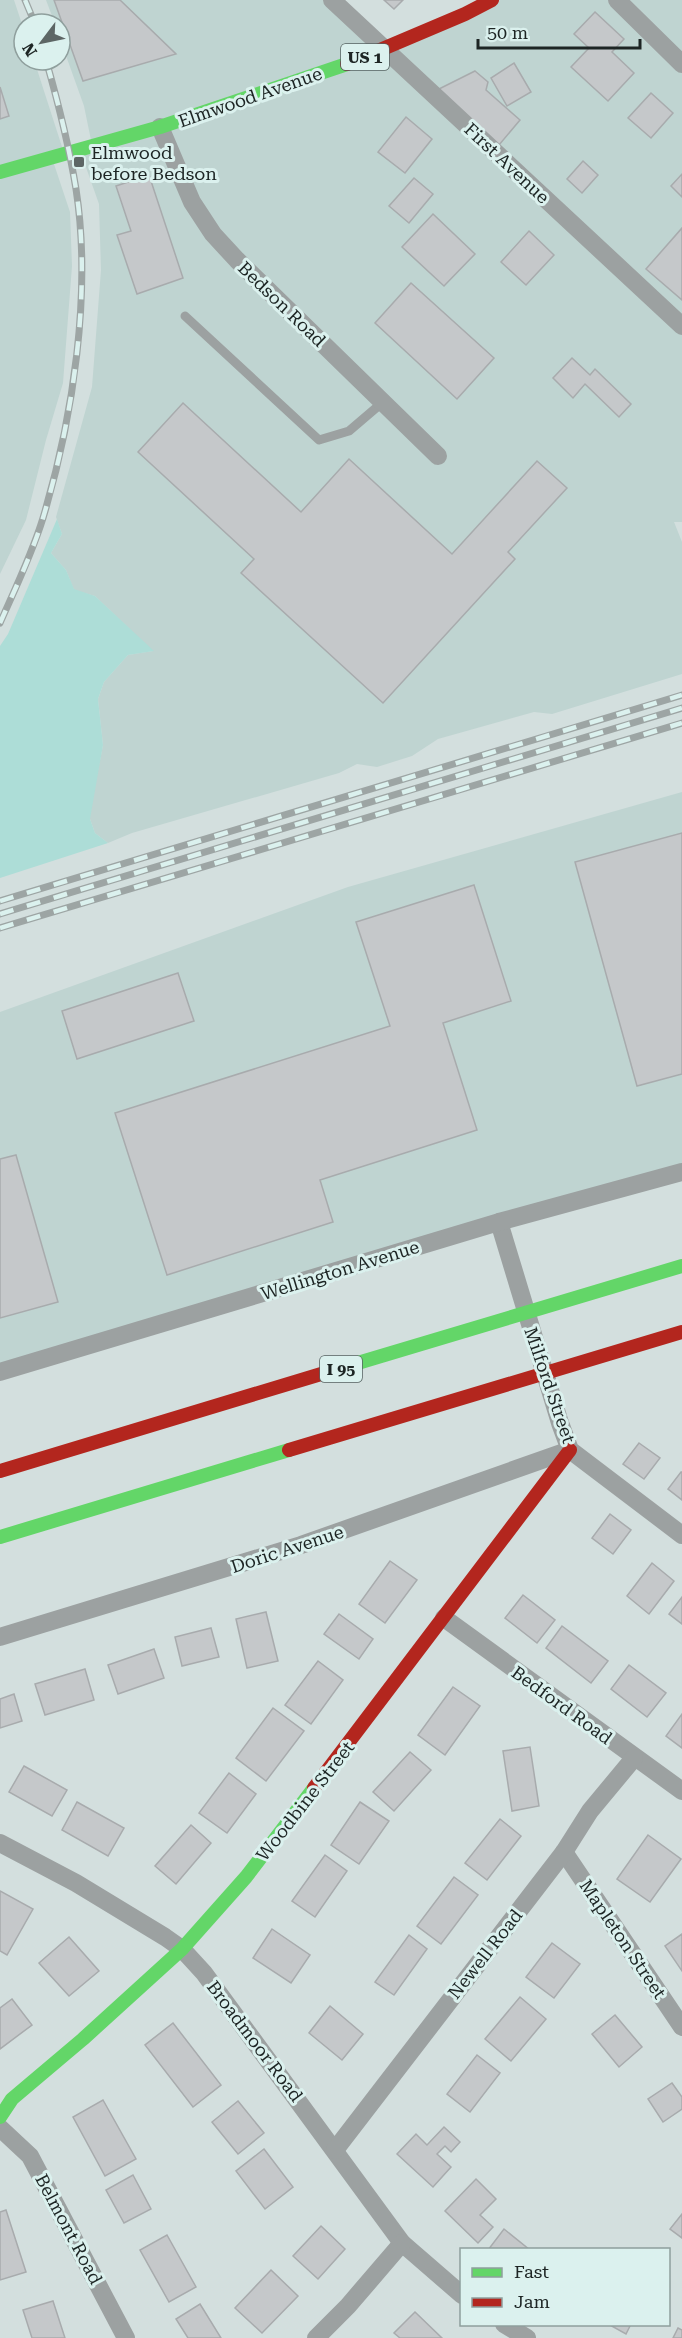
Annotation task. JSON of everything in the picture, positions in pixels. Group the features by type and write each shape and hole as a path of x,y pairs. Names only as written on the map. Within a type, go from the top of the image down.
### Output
{"main road":[{"name":"Elmwood Avenue","path":"0,172 160,127 365,58 492,0"},
{"name":"I 95","path":"0,1471 682,1266"},
{"path":"0,1537 682,1332"},
{"name":"Woodbine Street","path":"0,2117 12,2099 83,2039 182,1948 246,1877 570,1450"}],"street":[{"name":"First Avenue","path":"332,0 682,326"},
{"path":"617,0 682,64"},
{"name":"Bedson Road","path":"160,127 192,202 213,234 438,456"},
{"name":"Wellington Avenue","path":"0,1372 499,1222 682,1172"},
{"name":"Milford Street","path":"499,1222 506,1251 570,1450 682,1534"},
{"name":"Doric Avenue","path":"0,1637 302,1545 570,1450"},
{"name":"Bedford Road","path":"444,1618 682,1791"},
{"name":"Newell Road","path":"335,2150 564,1852 590,1811 634,1758"},
{"name":"Broadmoor Road","path":"0,1843 76,1882 182,1948 204,1973 402,2243 460,2293"},
{"name":"Mapleton Street","path":"564,1852 682,2027"},
{"name":"Belmont Road","path":"0,2128 30,2156 126,2338"},
{"path":"316,2338 348,2306 402,2243"},
{"path":"506,2326 527,2338"}],"lane":[{"path":"186,316 319,440 349,431 382,402"}],"shaded area":[{"path":"0,0 14,0 18,12 12,12 12,72 38,72 64,153 54,164 70,212 72,266 63,383 26,520 0,574"},
{"path":"46,0 328,0 378,48 491,0 682,0 682,522 674,522 682,542 682,674 552,714 534,712 438,739 412,756 377,767 357,764 339,773 132,833 108,843 95,833 90,811 103,745 98,699 104,682 128,655 153,651 95,596 74,590 66,570 51,553 62,534 56,517 92,387 101,270 99,204 82,156 92,145 84,106 72,72 72,12 50,12"},
{"path":"57,519 62,534 51,553 66,570 74,589 95,596 154,651 128,655 104,682 98,699 103,745 90,819 95,833 108,843 0,878 0,646 8,634"},
{"path":"682,792 682,1167 0,1372 0,1012 348,887"}],"building":[{"path":"54,0 120,0 176,54 83,81 72,50 72,12 58,12"},
{"path":"384,0 403,0 394,9"},
{"path":"595,12 624,39 612,52 634,73 608,101 571,67 589,48 574,34"},
{"path":"514,63 531,92 507,106 491,78"},
{"path":"475,71 488,82 486,90 520,120 499,145 437,90"},
{"path":"0,87 9,116 0,119"},
{"path":"651,93 673,113 651,138 628,118"},
{"path":"406,117 432,139 405,173 378,152"},
{"path":"583,161 598,175 582,193 567,179"},
{"path":"682,174 682,197 671,186"},
{"path":"149,175 183,278 137,294 117,235 131,231 116,186"},
{"path":"414,178 433,194 409,223 389,206"},
{"path":"433,214 475,254 444,286 402,247"},
{"path":"682,228 682,300 646,269"},
{"path":"529,231 554,255 526,285 501,262"},
{"path":"411,283 494,358 457,399 375,323"},
{"path":"572,358 590,375 595,369 631,404 619,417 585,384 573,398 553,378"},
{"path":"183,403 301,512 349,459 452,554 537,461 567,488 508,552 515,559 383,703 241,573 254,559 138,452"},
{"path":"682,833 682,1074 637,1086 575,862"},
{"path":"474,885 511,1001 443,1023 477,1130 320,1180 333,1222 167,1275 115,1113 390,1026 356,922"},
{"path":"178,973 194,1021 77,1059 62,1011"},
{"path":"16,1155 58,1302 0,1318 0,1159"},
{"path":"639,1443 660,1458 644,1479 623,1464"},
{"path":"682,1472 682,1500 668,1489"},
{"path":"610,1514 631,1530 613,1554 592,1538"},
{"path":"390,1561 417,1580 385,1623 359,1604"},
{"path":"652,1563 674,1581 649,1614 627,1596"},
{"path":"523,1595 555,1620 537,1643 505,1618"},
{"path":"682,1597 682,1624 669,1614"},
{"path":"266,1612 278,1661 247,1668 236,1619"},
{"path":"339,1614 373,1639 359,1659 324,1634"},
{"path":"562,1626 608,1661 591,1683 546,1648"},
{"path":"211,1628 219,1657 182,1666 175,1637"},
{"path":"154,1649 164,1678 118,1694 108,1665"},
{"path":"318,1661 343,1680 311,1724 285,1705"},
{"path":"629,1665 666,1693 647,1717 611,1689"},
{"path":"85,1669 94,1700 45,1715 35,1684"},
{"path":"453,1687 480,1706 445,1755 418,1735"},
{"path":"14,1694 22,1721 0,1728 0,1699"},
{"path":"273,1708 304,1731 266,1781 236,1758"},
{"path":"682,1714 682,1748 666,1736"},
{"path":"530,1747 539,1806 512,1811 503,1751"},
{"path":"410,1752 431,1770 394,1811 373,1792"},
{"path":"24,1766 67,1790 52,1816 9,1792"},
{"path":"229,1773 256,1794 227,1833 199,1813"},
{"path":"77,1802 124,1828 108,1856 62,1830"},
{"path":"360,1802 389,1821 359,1864 331,1845"},
{"path":"500,1819 521,1836 487,1880 465,1863"},
{"path":"191,1825 211,1843 176,1884 155,1866"},
{"path":"648,1835 681,1859 650,1902 617,1879"},
{"path":"325,1855 347,1871 315,1917 292,1901"},
{"path":"454,1877 478,1895 441,1944 417,1926"},
{"path":"0,1891 33,1909 7,1955 0,1951"},
{"path":"272,1929 310,1955 291,1983 253,1958"},
{"path":"682,1934 682,1971 665,1946"},
{"path":"409,1935 427,1949 394,1995 375,1982"},
{"path":"69,1937 99,1971 69,1996 39,1963"},
{"path":"552,1943 580,1964 554,1998 526,1977"},
{"path":"520,1997 546,2019 511,2061 485,2039"},
{"path":"12,1999 32,2025 0,2049 0,2008"},
{"path":"330,2006 363,2034 342,2060 309,2033"},
{"path":"615,2015 642,2047 619,2067 592,2034"},
{"path":"173,2023 221,2085 193,2107 145,2045"},
{"path":"477,2055 500,2073 470,2112 447,2094"},
{"path":"672,2083 682,2097 682,2109 663,2122 648,2099"},
{"path":"103,2100 136,2159 105,2176 73,2117"},
{"path":"238,2101 264,2133 238,2154 212,2122"},
{"path":"444,2127 460,2142 451,2152 445,2146 437,2154 451,2167 433,2187 397,2154 416,2134 427,2145"},
{"path":"264,2149 293,2187 265,2209 236,2171"},
{"path":"133,2175 151,2209 124,2223 106,2190"},
{"path":"476,2179 496,2199 480,2215 493,2227 478,2243 445,2211"},
{"path":"6,2210 26,2272 0,2280 0,2212"},
{"path":"682,2214 682,2238 670,2229"},
{"path":"321,2226 345,2249 318,2279 293,2256"},
{"path":"504,2229 528,2248 490,2248"},
{"path":"167,2235 196,2287 169,2302 140,2250"},
{"path":"271,2270 298,2296 262,2333 235,2308"},
{"path":"53,2301 65,2338 32,2338 23,2310"},
{"path":"200,2304 221,2338 188,2338 176,2319"},
{"path":"415,2312 442,2338 400,2338 394,2333"},
{"path":"612,2326 630,2326 626,2334"},
{"path":"678,2328 682,2330 682,2338 673,2338"}],"railway":[{"path":"25,0 30,12"},
{"path":"0,623 34,545 43,518 63,439 77,355 82,270 80,229 70,157 49,72"},
{"path":"0,901 682,695"},
{"path":"0,914 682,708"},
{"path":"0,928 682,723"}],"traffic: fast":[{"path":"0,172 160,127 347,64"},
{"path":"341,1368 682,1266"},
{"path":"0,1537 289,1450"},
{"path":"0,2117 12,2099 83,2039 182,1949 246,1877 314,1788"}],"traffic: jam":[{"path":"347,64 465,14 492,0"},
{"path":"289,1450 682,1332"},
{"path":"0,1471 341,1368"},
{"path":"314,1788 570,1450"}],"place":[{"name":"Elmwood before Bedson","path":"79,162"}]}
